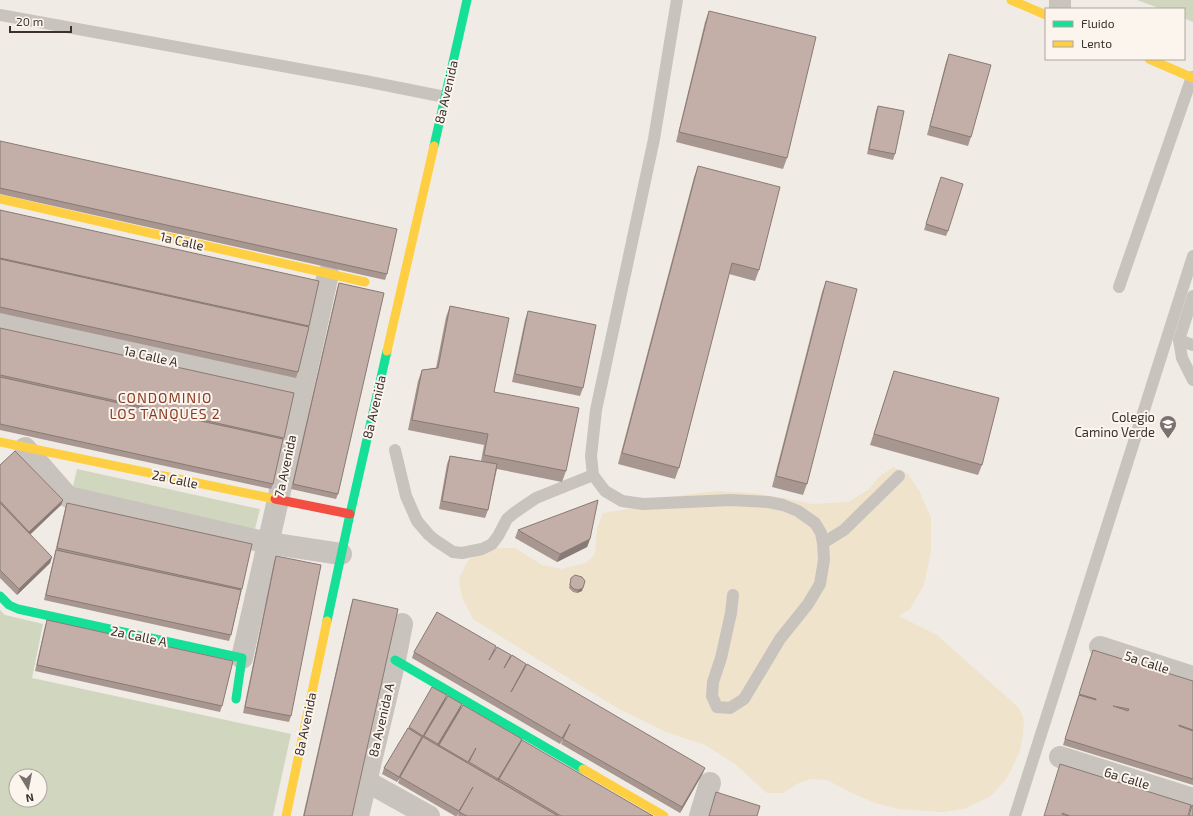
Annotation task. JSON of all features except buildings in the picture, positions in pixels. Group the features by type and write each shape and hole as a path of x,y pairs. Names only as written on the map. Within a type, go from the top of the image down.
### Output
{"street":[{"name":"8a Avenida","path":"286,816 341,554 467,0"},
{"path":"1012,0 1045,15"},
{"path":"1151,60 1192,78"},
{"name":"1a Calle","path":"0,199 365,282"},
{"name":"7a Avenida","path":"242,658 328,274"},
{"name":"1a Calle A","path":"0,321 302,390"},
{"name":"2a Calle","path":"0,442 350,514"},
{"path":"25,448 68,497 268,543 341,554"},
{"name":"2a Calle A","path":"0,596 9,605 18,609 242,658"},
{"name":"8a Avenida A","path":"358,816 395,660 402,624"},
{"name":"5a Calle","path":"1100,647 1193,677"},
{"path":"236,699 242,658"},
{"path":"395,660 664,816"},
{"name":"6a Calle","path":"1060,757 1193,799"},
{"path":"366,781 429,816"},
{"path":"700,816 710,783"}],"lane":[{"path":"678,0 654,139 596,410 591,456 593,475 605,491 622,501 643,504 731,500 768,502 784,505 798,511 815,523 821,532 824,560 820,584 808,604 780,639 744,699 730,708 717,706 712,696 713,682 721,658 731,613 733,595"},
{"path":"0,15 365,81 445,97"},
{"path":"1119,287 1192,78"},
{"path":"1015,816 1193,256"},
{"path":"1193,299 1180,340 1182,358 1193,380"},
{"path":"1180,340 1193,344"},
{"path":"395,450 406,496 417,521 428,535 453,552 471,552 492,544 507,519 514,513 536,498 593,475"},
{"path":"823,544 844,530 899,476"}],"green space":[{"path":"1137,0 1193,0 1193,22 1185,18 1185,8 1158,8"},
{"path":"77,469 260,509 255,529 72,490"},
{"path":"0,610 5,615 43,624 32,678 291,734 273,816 0,816"}],"sand":[{"path":"893,467 908,474 920,492 931,518 931,552 924,585 910,609 899,616 937,635 1019,708 1024,720 1020,751 1007,778 991,796 964,809 942,812 899,809 875,803 827,780 810,779 797,784 783,793 767,793 735,764 705,745 666,732 619,709 473,619 462,597 459,579 468,560 494,548 515,548 542,565 561,569 586,563 595,554 597,528 603,513 635,508 669,497 715,491 753,493 812,504 848,502 868,490 880,476"}],"traffic: fast":[{"path":"434,146 467,0"},
{"path":"327,621 387,351"},
{"path":"0,596 9,605 18,609 242,658 236,699"},
{"path":"395,660 583,769"}],"traffic: slow":[{"path":"1011,0 1045,15"},
{"path":"1151,60 1193,78"},
{"path":"387,351 434,146"},
{"path":"0,199 365,282"},
{"path":"0,442 275,499"},
{"path":"286,816 327,621"},
{"path":"583,769 664,816"}],"traffic: jam":[{"path":"275,499 350,514"}],"place":[{"name":"Colegio Camino Verde","path":"1168,439"}],"district":[{"name":"CONDOMINIO LOS TANQUES 2","path":"165,406"}]}
